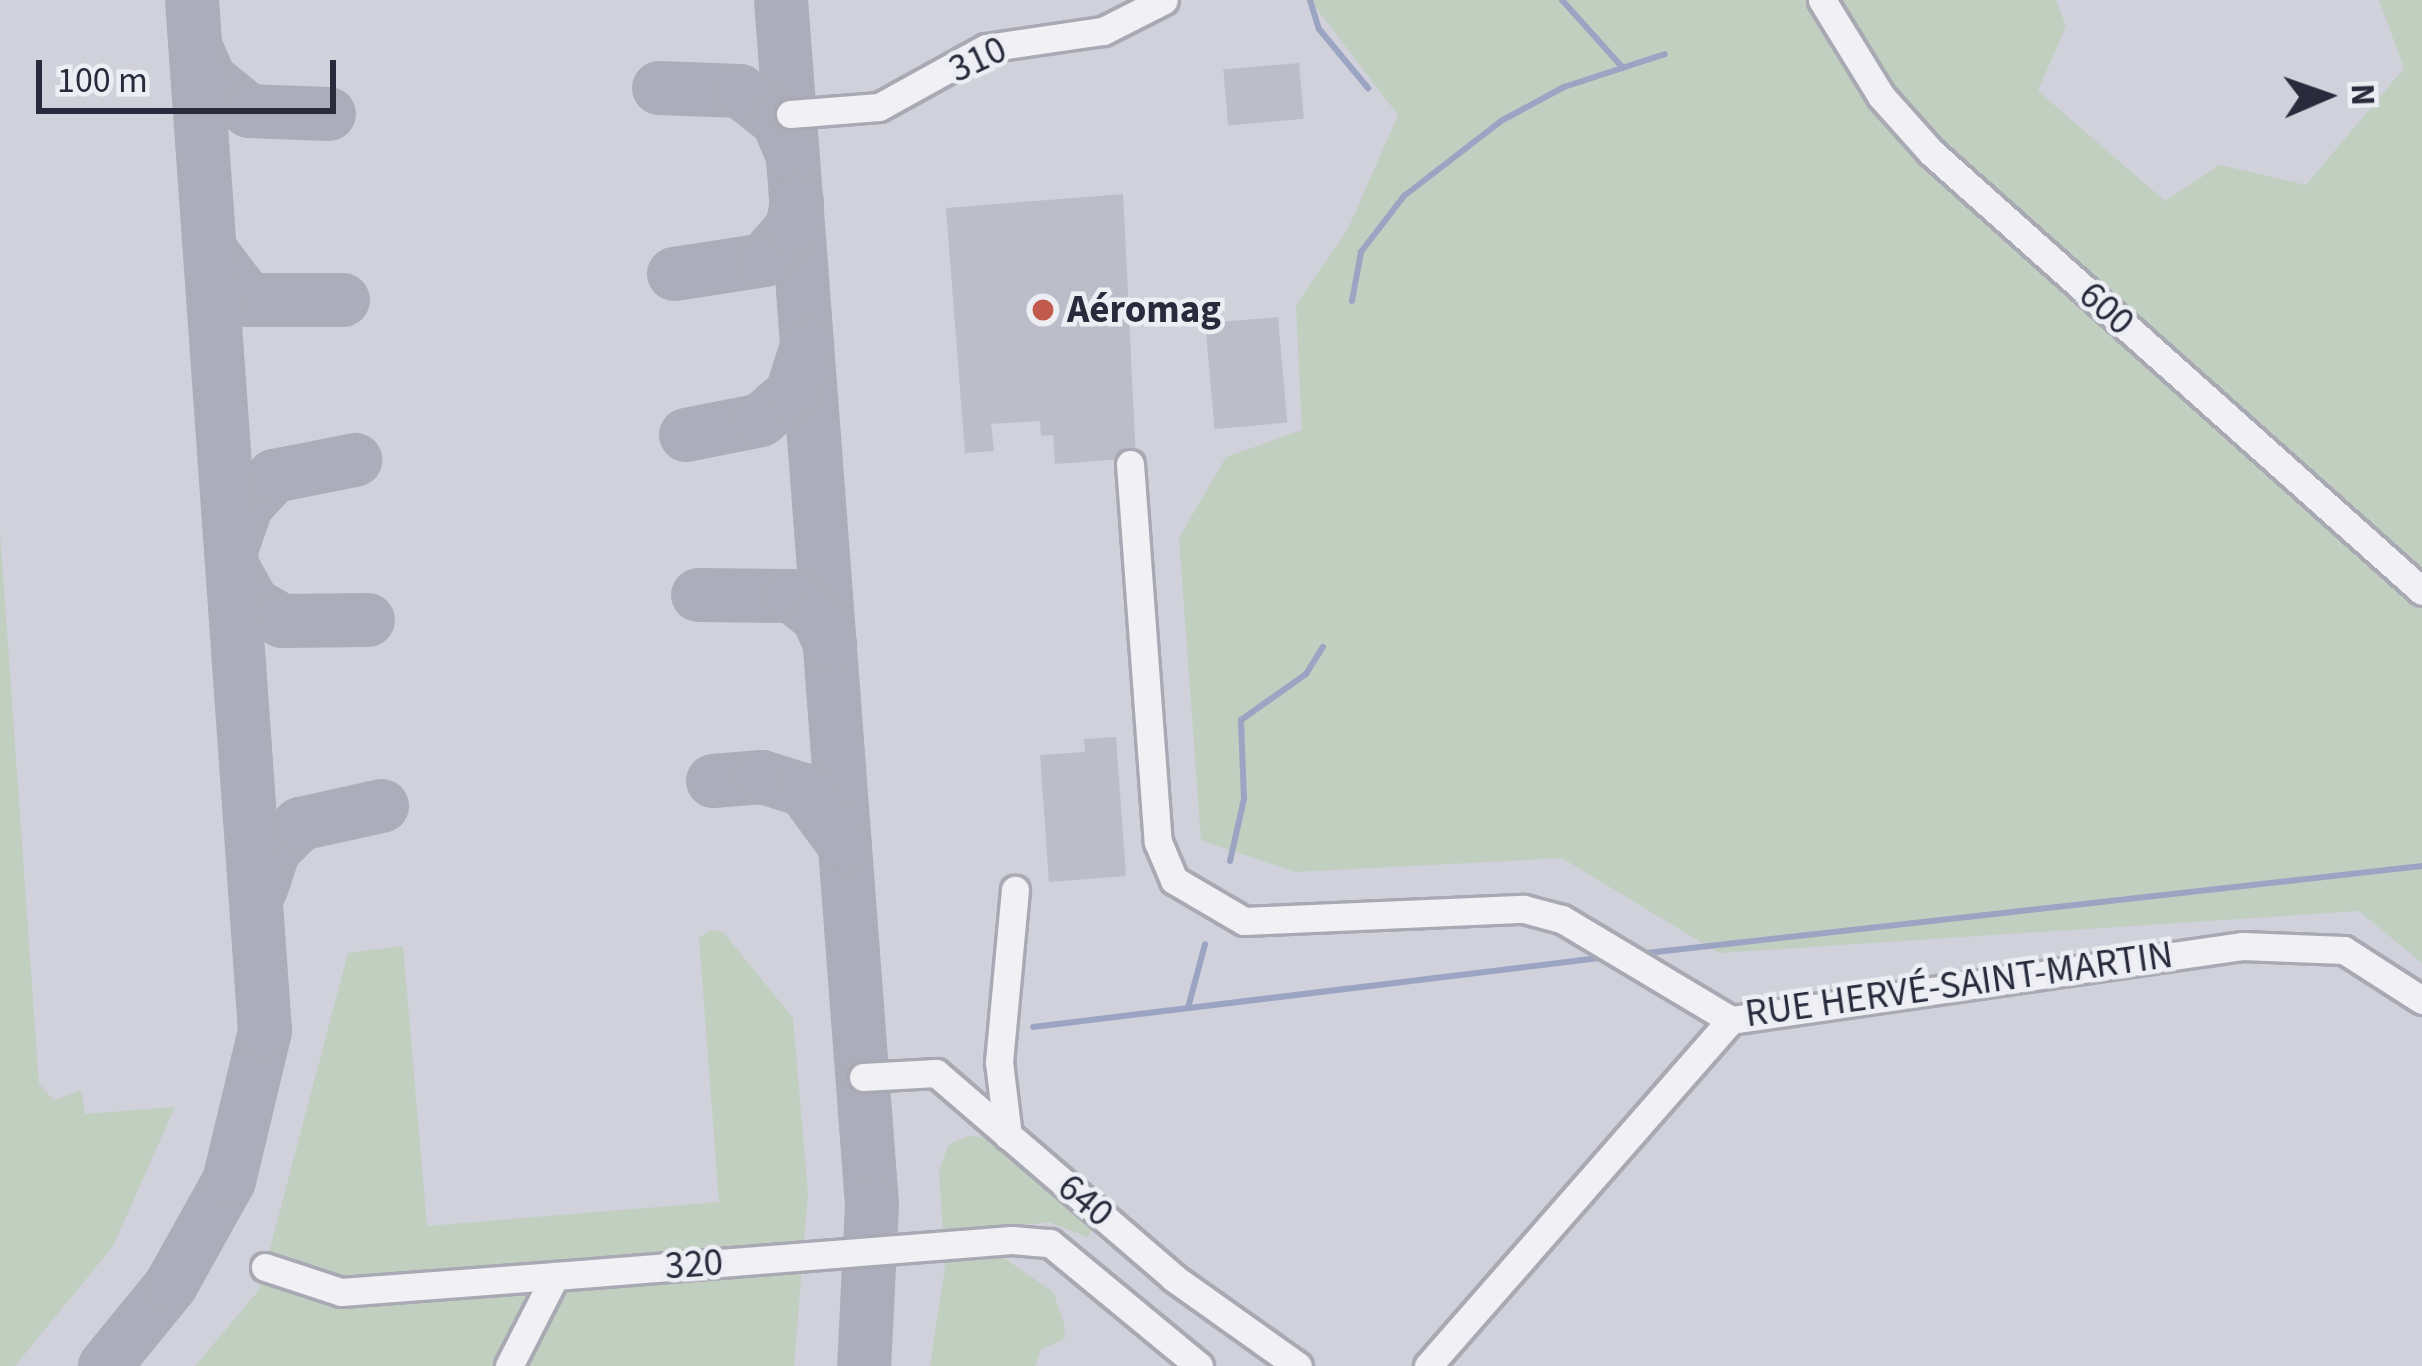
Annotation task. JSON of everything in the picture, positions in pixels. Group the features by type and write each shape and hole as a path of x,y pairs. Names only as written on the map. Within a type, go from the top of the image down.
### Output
{"lane":[{"name":"310","path":"790,115 879,107 986,48 1103,31 1164,0"},
{"name":"600","path":"1822,0 1881,96 1932,153 2422,591"},
{"name":"RUE HERVÉ-SAINT-MARTIN","path":"1130,464 1155,799 1174,880 1244,921 1524,910 1562,919 1731,1020 2242,946 2344,950 2422,1000"},
{"path":"1008,1136 999,1062 1015,890"},
{"path":"1428,1366 1731,1020"},
{"name":"640","path":"863,1077 936,1073 1008,1136 1298,1366"},
{"name":"320","path":"265,1267 341,1292 934,1247 1050,1244 1199,1366"},
{"path":"509,1366 555,1276"}],"shaded area":[{"path":"0,0 2422,0 2422,1366 0,1366"}],"green space":[{"path":"1310,0 2056,0 2066,26 2038,91 2165,201 2220,165 2306,185 2404,68 2379,0 2422,0 2422,963 2359,911 1719,953 1562,858 1295,872 1201,840 1179,538 1226,457 1302,430 1296,305 1348,229 1398,115"},
{"path":"0,533 39,1084 54,1100 81,1090 85,1114 175,1107 113,1246 15,1366 0,1366"},
{"path":"710,930 723,932 793,1018 808,1194 794,1366 195,1366 259,1290 348,953 403,946 427,1226 719,1202 699,938"},
{"path":"968,1136 992,1138 1097,1225 1087,1237 1049,1222 997,1228 1001,1256 1053,1292 1064,1323 1065,1339 1041,1349 1035,1366 930,1366 945,1267 939,1170 949,1144"}],"building":[{"path":"1299,63 1304,119 1228,125 1223,70"},
{"name":"Aéromag","path":"1123,194 1136,458 1055,464 1053,435 1041,436 1040,421 991,424 994,451 965,453 946,208"},
{"path":"1278,317 1287,423 1215,429 1205,323"},
{"path":"1116,737 1126,876 1049,882 1040,755 1085,752 1084,739"}],"waterway":[{"path":"1310,0 1319,29 1368,88"},
{"path":"1562,0 1623,68"},
{"path":"1352,301 1361,252 1404,196 1501,121 1564,87 1665,54"},
{"path":"1230,861 1244,799 1241,720 1306,674 1323,647"},
{"path":"1638,954 2422,866"},
{"path":"1188,1008 1205,944"},
{"path":"1033,1027 1607,957"}],"taxiway":[{"path":"105,1366 171,1285 229,1181 265,1031 192,0"},
{"path":"781,0 872,1205 864,1366"},
{"path":"196,48 210,79 249,111 329,114"},
{"path":"659,88 740,91 778,121 792,154"},
{"path":"674,274 764,260 792,227 797,203"},
{"path":"211,251 248,300 343,300"},
{"path":"686,435 761,420 792,393 807,346"},
{"path":"234,542 247,505 274,476 355,460"},
{"path":"236,573 253,604 282,621 368,620"},
{"path":"698,595 792,596 818,617 830,644"},
{"path":"713,781 762,777 804,790 845,846"},
{"path":"261,889 274,850 300,824 382,806"}],"place":[{"name":"Aéromag","path":"1043,310"}]}
